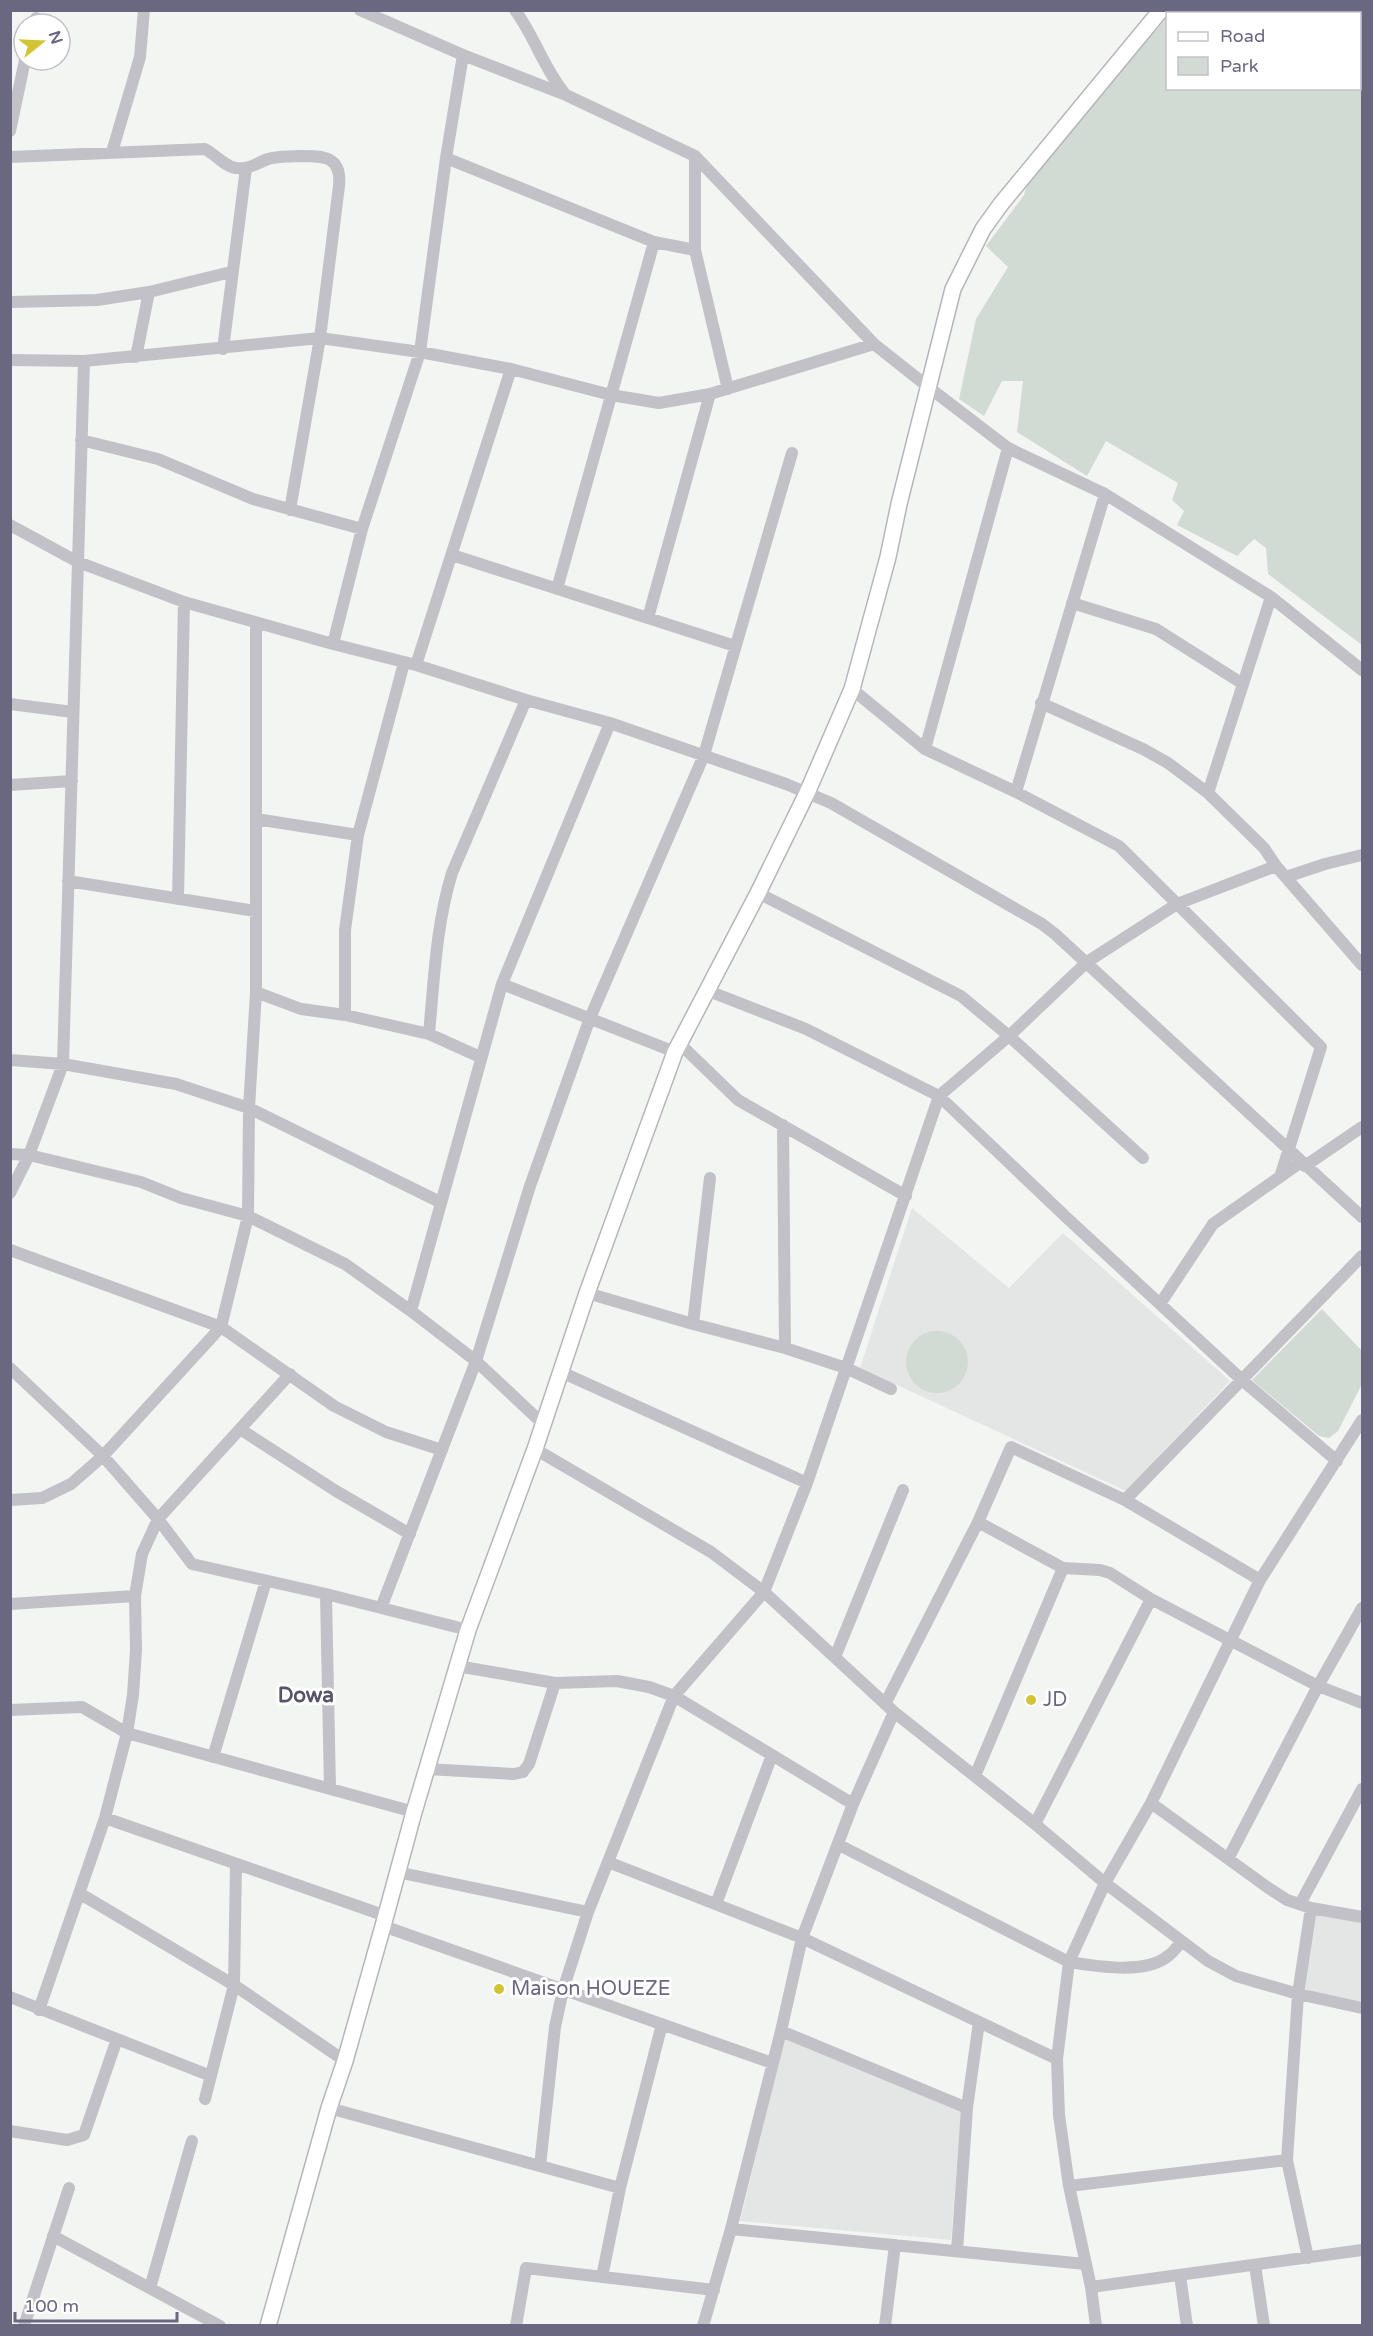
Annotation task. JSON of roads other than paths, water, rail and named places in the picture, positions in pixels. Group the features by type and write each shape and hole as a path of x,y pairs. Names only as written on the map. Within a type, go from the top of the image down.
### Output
{"main road":[{"path":"268,2325 468,1630 535,1449 587,1293 677,1047 758,893 807,793 852,689 888,557 927,386 953,290 983,229 1161,10"}],"street":[{"path":"112,152 140,57 144,10"},
{"path":"360,10 464,55 566,95 695,156 874,344 927,386 1008,448 1105,494 1271,597 1362,670"},
{"path":"515,10 532,38 546,69 566,95"},
{"path":"333,644 362,529 420,352 446,158 464,55"},
{"path":"10,131 22,72"},
{"path":"10,158 205,149 230,166 246,168 268,159 317,156 331,159 338,166 339,186 320,338 290,510"},
{"path":"695,156 695,250 728,389"},
{"path":"446,158 654,242 695,250"},
{"path":"223,349 246,168"},
{"path":"557,589 654,242"},
{"path":"10,302 97,300 149,292 231,272"},
{"path":"136,357 149,292"},
{"path":"10,360 84,361 320,338 420,352 511,369 611,395 659,403 710,394 874,344"},
{"path":"10,1193 29,1155 63,1064 84,361"},
{"path":"345,1015 345,930 358,835 410,664 452,555 511,369"},
{"path":"648,618 710,394"},
{"path":"81,440 158,459 246,497 362,529"},
{"path":"925,749 1008,448"},
{"path":"381,1608 476,1361 530,1186 590,1018 704,755 792,453"},
{"path":"1016,792 1105,494"},
{"path":"10,525 78,562 184,602 410,664 610,723 704,755 831,803 1042,924 1088,962 1362,1217"},
{"path":"452,555 735,646"},
{"path":"1208,792 1271,597"},
{"path":"178,899 184,602"},
{"path":"1072,603 1156,629 1243,684"},
{"path":"10,1500 42,1498 71,1484 103,1456 221,1327 248,1216 249,1108 256,992 256,623"},
{"path":"852,689 925,749 1016,792 1119,846 1321,1047 1280,1177"},
{"path":"429,1034 440,919 446,893 452,873 526,700"},
{"path":"1041,703 1143,748 1208,792 1264,848 1276,866 1362,965"},
{"path":"10,704 73,712"},
{"path":"411,1311 502,984 610,723"},
{"path":"10,784 72,781"},
{"path":"256,819 358,835"},
{"path":"1286,877 1362,855"},
{"path":"540,2166 551,2054 563,1990 588,1912 674,1696 764,1592 807,1483 939,1096 1009,1036 1088,962 1177,904 1276,866"},
{"path":"68,881 255,912"},
{"path":"758,893 961,996 1009,1036 1143,1158"},
{"path":"502,984 590,1018 677,1047 738,1100 906,1196"},
{"path":"706,990 806,1029 939,1096 1242,1380 1337,1461"},
{"path":"256,992 301,1009 345,1015 429,1034 480,1057"},
{"path":"10,1060 63,1064 176,1084 249,1108 440,1202"},
{"path":"783,1125 784,1348"},
{"path":"1160,1304 1213,1224 1280,1177 1362,1127"},
{"path":"10,1154 29,1155 141,1182 181,1198 248,1216 345,1264 476,1361 543,1424"},
{"path":"693,1324 710,1178"},
{"path":"10,1250 221,1327 334,1406 386,1432 442,1450"},
{"path":"1125,1500 1362,1256"},
{"path":"587,1293 784,1348 846,1368 891,1389"},
{"path":"10,1368 103,1456 158,1519 192,1564 326,1593 468,1630"},
{"path":"561,1372 807,1483"},
{"path":"39,2010 105,1818 127,1733 135,1662 135,1596 139,1563 158,1519 290,1374"},
{"path":"1096,2325 1059,2115 1057,2059 1069,1962 1105,1883 1151,1803 1260,1580 1362,1420"},
{"path":"240,1429 336,1491 410,1534"},
{"path":"703,2325 731,2229 802,1938 890,1708 1011,1447 1125,1500 1260,1580"},
{"path":"535,1449 711,1552 764,1592 890,1708 1105,1883 1208,1961 1236,1976 1298,1994 1362,2008"},
{"path":"835,1657 903,1490"},
{"path":"978,1522 1063,1568 1100,1570 1110,1573 1150,1599 1318,1686 1362,1703"},
{"path":"975,1776 1063,1568"},
{"path":"213,1757 266,1581"},
{"path":"326,1593 330,1789"},
{"path":"10,1604 135,1596"},
{"path":"1035,1824 1150,1599"},
{"path":"1229,1857 1318,1686 1362,1608"},
{"path":"457,1666 555,1683 617,1681 649,1687 674,1696 853,1804"},
{"path":"427,1769 514,1774 523,1772 529,1764 555,1683"},
{"path":"10,1710 82,1707 127,1733 414,1812"},
{"path":"716,1904 772,1755"},
{"path":"1308,2258 1287,2160 1305,1906 1362,1789"},
{"path":"1151,1803 1287,1900 1305,1906 1362,1917"},
{"path":"105,1818 236,1864 563,1990 772,2063"},
{"path":"839,1845 1069,1962 1106,1968 1141,1966 1157,1963 1168,1957 1181,1942"},
{"path":"608,1862 802,1938 1057,2059"},
{"path":"205,2099 234,1985 236,1864"},
{"path":"397,1872 588,1912"},
{"path":"79,1893 234,1985 345,2061"},
{"path":"10,1997 211,2076"},
{"path":"957,2251 967,2108 979,2022"},
{"path":"602,2277 620,2188 662,2024"},
{"path":"781,2031 967,2108"},
{"path":"10,2131 67,2140 84,2135 117,2039"},
{"path":"329,2108 620,2188"},
{"path":"150,2288 192,2140"},
{"path":"1070,2186 1287,2160"},
{"path":"24,2325 69,2188"},
{"path":"731,2229 1085,2264"},
{"path":"53,2236 220,2325"},
{"path":"885,2325 895,2245"},
{"path":"1091,2287 1362,2250"},
{"path":"1255,2265 1264,2325"},
{"path":"516,2325 526,2268 714,2290"},
{"path":"1180,2275 1187,2325"}],"place":[{"name":"JD","path":"1031,1700"},
{"name":"Maison HOUEZE","path":"499,1989"}],"district":[{"name":"Dowa","path":"306,1695"}]}
